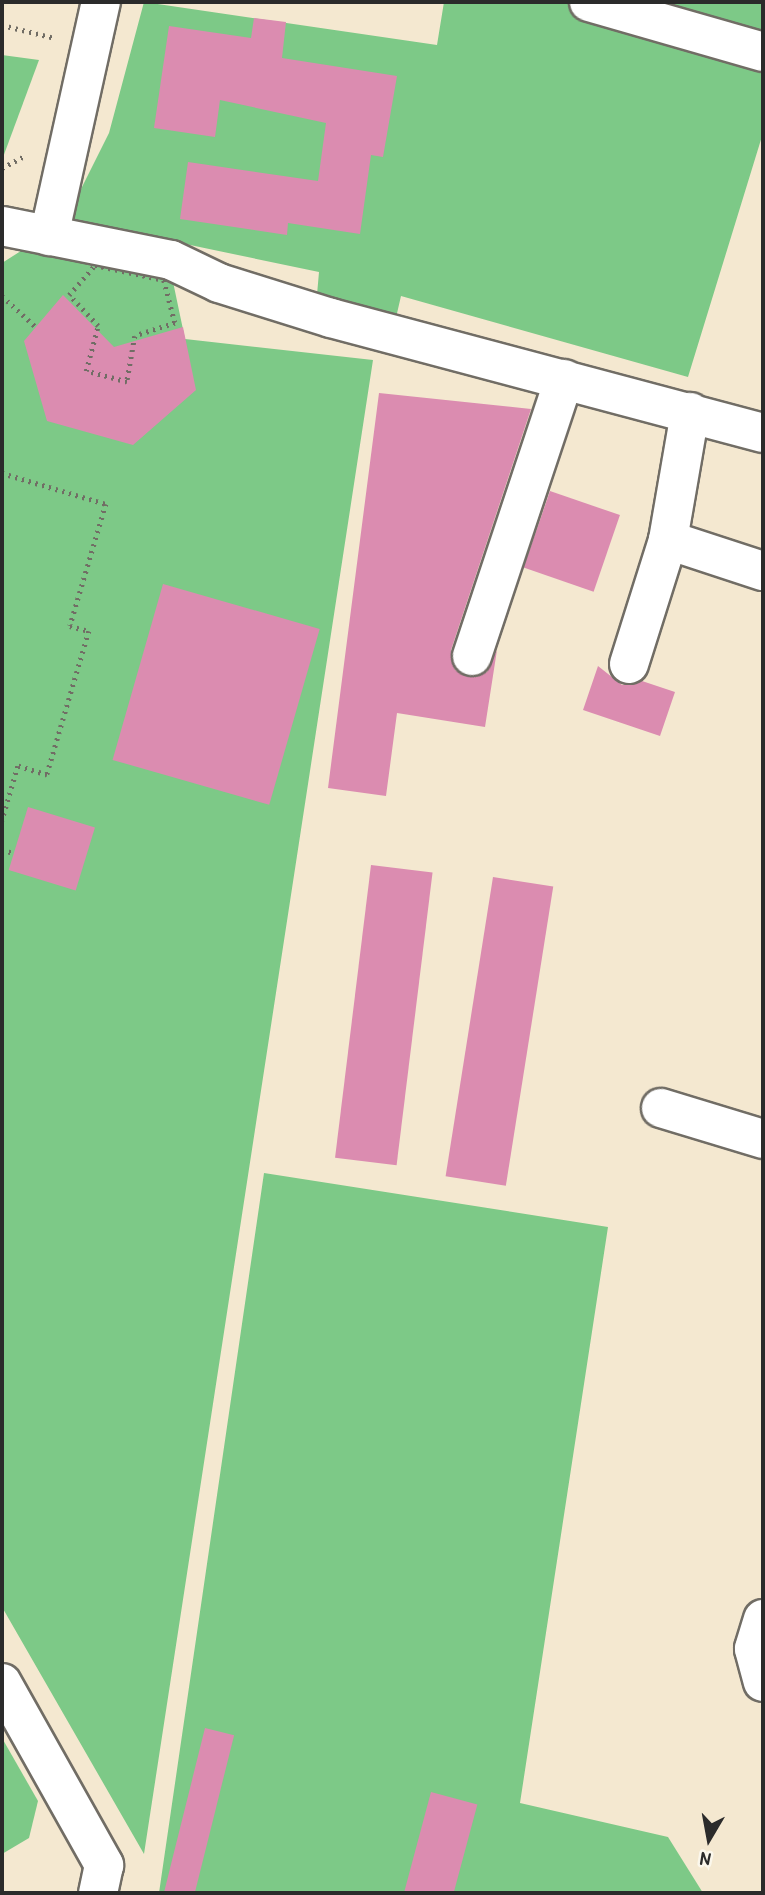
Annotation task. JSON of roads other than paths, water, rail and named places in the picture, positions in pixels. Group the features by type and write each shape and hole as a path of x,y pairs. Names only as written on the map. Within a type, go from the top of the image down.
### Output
{"lane":[{"path":"49,236 101,2"},
{"path":"590,2 763,52"},
{"path":"2,226 171,260 219,283 331,318 763,433"},
{"path":"472,656 564,379"},
{"path":"629,664 668,540 690,412"},
{"path":"668,540 763,571"},
{"path":"661,1108 763,1139"},
{"path":"763,1619 754,1649 763,1682"},
{"path":"2,1683 104,1865 98,1893"}]}
